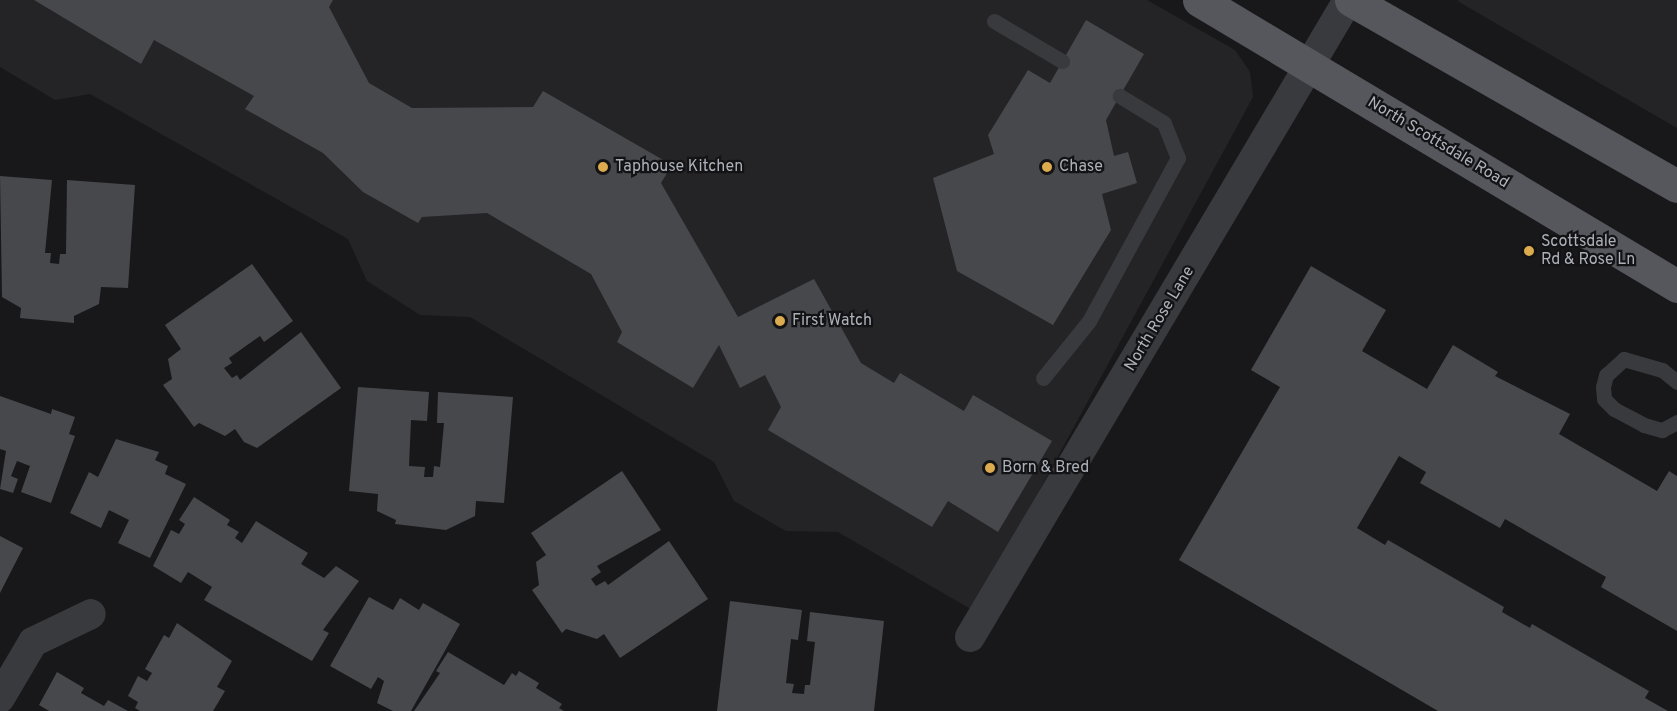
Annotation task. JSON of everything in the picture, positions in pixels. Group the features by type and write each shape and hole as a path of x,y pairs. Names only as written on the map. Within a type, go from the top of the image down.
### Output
{"main road":[{"name":"North Scottsdale Road","path":"1198,0 1677,285"},
{"path":"1349,0 1677,186"}],"street":[{"name":"North Rose Lane","path":"970,637 1349,0"},
{"path":"0,698 33,642 91,614"}],"lane":[{"path":"994,21 1062,62"},
{"path":"1043,378 1089,321 1178,158 1164,123 1120,96"},
{"path":"1677,382 1662,370 1624,359 1606,375 1603,387 1604,399 1614,409 1644,425 1662,430 1677,422"}],"shaded area":[{"path":"0,0 1147,0 1235,50 1250,72 1253,97 974,611 838,532 786,531 734,501 714,462 470,317 420,315 367,281 348,239 90,94 55,100 0,67"},
{"path":"1458,0 1677,0 1677,128 1459,2"}],"building":[{"path":"34,0 333,0 329,7 369,83 412,108 533,107 543,91 672,165 661,183 738,317 814,279 861,363 894,383 900,373 964,411 973,395 1052,441 998,532 948,501 932,527 768,430 781,407 765,375 740,388 719,345 693,388 617,342 622,332 591,274 487,213 422,217 418,223 363,192 323,153 245,109 254,96 154,40 141,64"},
{"name":"Chase","path":"1086,20 1144,54 1106,120 1114,156 1128,152 1137,183 1102,194 1111,230 1053,325 957,271 933,178 994,154 988,135 1028,70 1050,83"},
{"path":"0,176 52,180 45,253 51,253 50,263 59,264 60,254 66,254 67,180 135,185 128,288 101,287 99,304 74,316 74,323 20,318 21,308 2,297"},
{"path":"252,264 293,321 264,342 260,336 229,358 232,363 224,368 232,378 237,375 240,380 301,332 341,388 257,448 244,442 235,429 225,436 199,423 194,427 163,385 172,379 168,359 181,349 165,325"},
{"path":"1311,266 1386,310 1362,351 1427,389 1453,345 1498,372 1495,376 1570,414 1559,434 1657,491 1669,471 1677,476 1677,631 1601,587 1606,577 1505,519 1500,528 1420,483 1426,472 1399,456 1357,528 1385,545 1388,540 1504,607 1502,612 1530,628 1532,624 1649,691 1645,698 1668,711 1438,711 1179,560 1280,387 1251,370"},
{"path":"358,387 429,392 427,421 411,420 409,466 425,467 424,477 433,477 434,466 440,467 444,423 437,423 438,392 513,397 504,503 476,501 475,516 446,530 395,524 396,520 377,511 378,494 349,491"},
{"path":"0,396 51,414 52,409 75,417 69,434 75,436 51,503 21,492 30,466 17,461 11,476 18,479 13,493 0,489 6,451 0,449"},
{"path":"116,439 159,452 155,460 168,466 165,474 186,484 150,558 118,543 129,520 109,510 101,528 70,513 89,472 98,477"},
{"path":"622,471 661,530 597,566 601,572 591,579 596,586 605,581 608,585 669,541 708,599 620,658 604,634 597,639 566,629 562,633 532,590 539,585 536,562 546,555 531,533"},
{"path":"194,497 230,520 227,525 239,532 235,538 242,543 256,521 308,553 301,564 324,578 336,566 359,581 323,630 329,633 312,661 204,600 212,587 188,572 181,583 153,566 171,530 179,534 185,524 179,520"},
{"path":"0,536 23,548 0,593"},
{"path":"369,597 393,610 400,598 419,610 423,603 460,624 411,711 393,711 377,703 384,681 378,677 371,689 330,666"},
{"path":"730,601 802,610 798,640 791,639 786,683 794,684 792,693 804,694 805,685 810,685 815,642 807,641 810,612 884,621 874,711 717,711"},
{"path":"177,623 232,661 217,687 225,691 213,711 140,711 135,708 138,702 128,696 138,676 147,681 152,673 145,669 164,635 169,638"},
{"path":"448,652 504,685 512,673 516,676 519,671 539,683 536,688 562,704 559,708 564,711 414,711 440,673 436,671"},
{"path":"57,672 84,688 81,693 104,706 108,700 128,711 49,711 39,705"}],"place":[{"name":"Taphouse Kitchen","path":"603,167"},
{"name":"Chase","path":"1047,167"},
{"name":"Scottsdale Rd & Rose Ln","path":"1529,251"},
{"name":"First Watch","path":"780,321"},
{"name":"Born & Bred","path":"990,468"}]}
